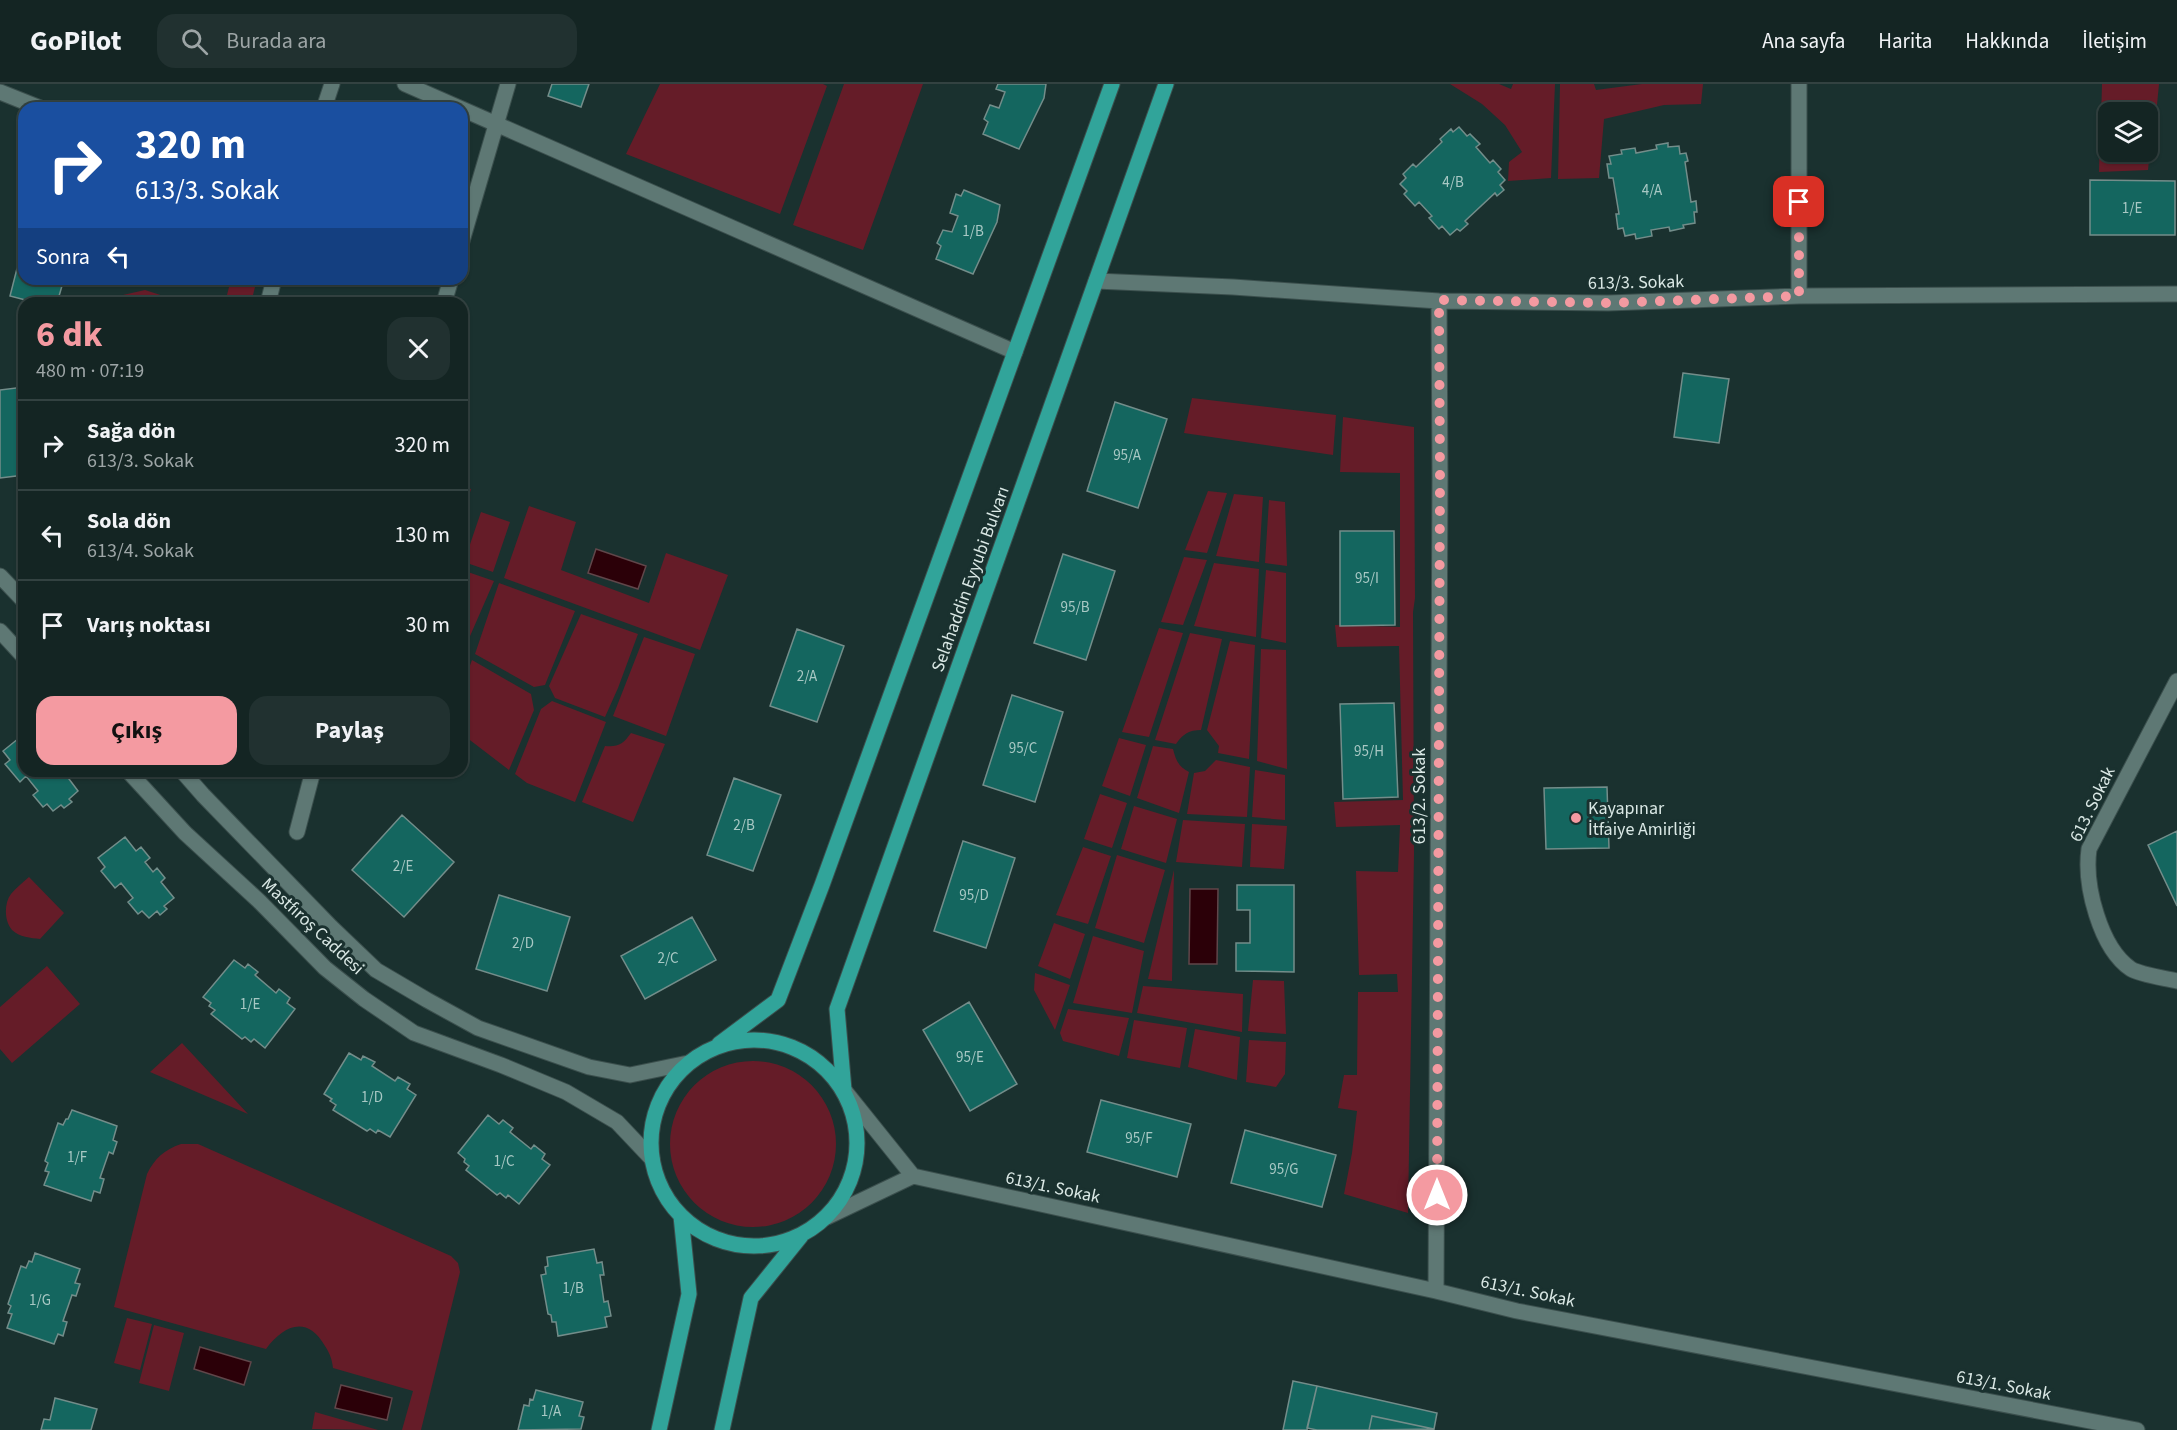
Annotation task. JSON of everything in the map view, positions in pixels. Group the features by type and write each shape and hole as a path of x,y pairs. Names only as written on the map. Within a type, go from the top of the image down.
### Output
{"main road":[{"name":"Selahaddin Eyyubi Bulvarı","path":"719,1044 778,1000 822,885 1112,84"},
{"name":"Selahaddin Eyyubi Bulvarı","path":"844,1090 837,1009 1166,84"},
{"path":"722,1430 751,1298 801,1236 827,1217 847,1191 857,1160 857,1124 844,1090 821,1063 790,1045 754,1038 719,1044 688,1062 665,1090 652,1124 652,1160 662,1190 681,1216 707,1236 738,1246 771,1246 801,1236"},
{"path":"659,1430 689,1294 681,1216"}],"street":[{"path":"326,102 332,84"},
{"path":"405,84 447,102"},
{"path":"468,221 508,84"},
{"path":"1799,84 1799,296"},
{"path":"0,92 25,102"},
{"path":"468,111 1015,351"},
{"name":"613/3. Sokak","path":"1096,280 1439,300 1608,303 1799,296 2177,294"},
{"name":"613/2. Sokak","path":"1436,1291 1439,300"},
{"path":"0,576 18,596"},
{"path":"0,631 18,650"},
{"name":"613. Sokak","path":"2177,681 2089,849 2087,861 2090,892 2112,951 2133,970 2177,981"},
{"name":"Mastfıroş Caddesi","path":"134,777 185,833 259,901 325,968 364,999 414,1033 566,1092 617,1122 652,1160"},
{"name":"Mastfıroş Caddesi","path":"187,777 331,927 376,970 427,1000 478,1028 589,1067 630,1075 688,1062"},
{"path":"297,832 311,777"},
{"path":"827,1217 913,1176 844,1090"},
{"name":"613/1. Sokak","path":"913,1176 1436,1291 1517,1311 2137,1430"}],"shaded area":[{"path":"660,84 823,84 827,86 780,214 626,154"},
{"path":"844,84 923,84 863,250 793,225"},
{"path":"1450,84 1499,84 1511,89 1513,84 1555,84 1551,178 1508,181 1509,162 1522,152 1505,125 1482,104"},
{"path":"1560,84 1594,84 1596,90 1642,84 1703,84 1701,104 1664,105 1604,119 1599,178 1558,179"},
{"path":"2102,84 2159,84 2157,102 2102,102"},
{"path":"2099,162 2149,162 2148,170 2099,172"},
{"path":"230,285 256,285 252,297 226,297"},
{"path":"145,290 167,297 120,297"},
{"path":"1192,398 1336,415 1333,455 1184,433"},
{"path":"1343,417 1414,427 1414,853 1408,1213 1344,1194 1357,1111 1338,1108 1344,1075 1357,1075 1358,992 1398,992 1397,974 1359,975 1356,871 1398,872 1400,825 1336,827 1334,802 1403,800 1399,646 1337,647 1335,625 1400,627 1400,473 1340,472"},
{"path":"1208,491 1227,493 1207,553 1185,550"},
{"path":"1234,494 1263,497 1259,562 1216,556"},
{"path":"1269,500 1285,502 1287,566 1265,563"},
{"path":"529,506 576,522 561,570 649,603 666,553 728,575 700,650 504,578"},
{"path":"481,512 510,522 493,572 468,563 468,550"},
{"path":"596,549 646,566 638,589 588,573"},
{"path":"1184,557 1207,560 1183,625 1161,622"},
{"path":"1214,563 1259,569 1256,637 1194,626"},
{"path":"1266,570 1286,573 1286,643 1261,638"},
{"path":"468,572 494,581 468,641"},
{"path":"499,583 575,611 545,685 534,687 475,654"},
{"path":"581,614 638,634 605,717 555,698 549,686"},
{"path":"1159,628 1183,633 1149,737 1122,732"},
{"path":"1190,633 1222,639 1201,730 1187,733 1176,744 1155,740"},
{"path":"644,637 695,654 666,736 613,716"},
{"path":"1230,641 1255,645 1249,759 1218,753 1219,746 1207,730"},
{"path":"1261,649 1286,650 1287,769 1257,761"},
{"path":"472,660 531,694 534,710 509,770 468,739 468,671"},
{"path":"552,701 606,722 575,802 527,783 515,774 541,709"},
{"path":"631,733 665,744 633,822 582,802 605,746 620,744"},
{"path":"1119,738 1146,745 1130,796 1102,786"},
{"path":"1153,746 1173,749 1178,763 1189,772 1179,813 1137,798"},
{"path":"1216,760 1250,767 1247,817 1187,814 1194,773 1205,771"},
{"path":"1255,770 1285,775 1285,820 1252,817"},
{"path":"1100,794 1127,803 1112,848 1084,839"},
{"path":"1134,806 1177,819 1166,863 1121,849"},
{"path":"1183,820 1245,824 1242,867 1176,862"},
{"path":"1252,824 1287,826 1284,869 1250,867"},
{"path":"1083,847 1111,856 1088,924 1056,915"},
{"path":"1117,855 1165,870 1144,943 1095,928"},
{"path":"1174,870 1172,981 1148,979"},
{"path":"29,877 64,913 40,939 18,934 9,926 6,917 6,907 11,894"},
{"path":"1190,889 1218,889 1217,964 1189,964"},
{"path":"1054,923 1085,934 1070,979 1038,966"},
{"path":"1093,936 1144,951 1132,1013 1073,1003"},
{"path":"47,966 80,1004 12,1063 0,1049 0,1007"},
{"path":"1035,973 1070,985 1055,1030 1034,990"},
{"path":"1253,980 1284,981 1286,1034 1248,1031"},
{"path":"1143,986 1243,994 1242,1032 1137,1013"},
{"path":"1068,1009 1129,1018 1119,1056 1063,1041 1060,1033"},
{"path":"1134,1020 1187,1028 1180,1068 1127,1058"},
{"path":"1195,1029 1240,1037 1237,1080 1188,1067"},
{"path":"1249,1040 1286,1042 1285,1074 1276,1087 1246,1082"},
{"path":"182,1043 248,1114 150,1072"},
{"path":"753,1061 785,1068 812,1085 829,1112 836,1144 829,1176 812,1203 785,1220 753,1227 721,1220 694,1203 677,1176 670,1144 677,1112 694,1085 721,1068"},
{"path":"181,1144 198,1144 451,1256 458,1263 460,1272 421,1430 402,1430 413,1391 333,1368 327,1349 311,1330 303,1327 288,1329 266,1349 114,1307 147,1174 161,1155"},
{"path":"127,1318 152,1324 140,1370 114,1363"},
{"path":"154,1325 184,1333 169,1391 139,1383"},
{"path":"200,1347 251,1362 244,1385 194,1369"},
{"path":"341,1385 392,1398 387,1420 335,1408"},
{"path":"315,1412 378,1430 312,1429"}],"building":[{"path":"552,84 589,84 581,107 548,96"},
{"path":"998,84 1046,84 1044,98 1019,149 983,134 988,122 984,119 990,105 999,108 1005,92 996,89"},
{"path":"1459,127 1467,136 1470,134 1480,144 1476,147 1490,163 1493,160 1501,169 1498,172 1505,180 1500,185 1504,190 1497,196 1495,193 1465,221 1468,224 1460,231 1457,229 1450,235 1442,226 1439,229 1429,218 1432,216 1419,202 1415,206 1404,194 1407,191 1400,184 1406,178 1403,174 1413,164 1416,167 1442,142 1440,139 1451,129 1453,132"},
{"path":"1668,143 1668,147 1679,146 1680,154 1686,153 1688,161 1685,162 1691,202 1696,201 1695,223 1670,231 1669,227 1651,230 1652,236 1636,239 1635,234 1625,236 1623,228 1618,229 1616,214 1619,214 1613,178 1609,178 1607,164 1611,164 1609,156 1622,154 1621,150 1635,148 1636,153 1657,149 1656,145"},
{"path":"2090,180 2175,181 2175,235 2090,235"},
{"path":"964,190 1000,205 997,222 973,274 936,259 941,246 937,243 943,230 952,232 958,216 950,213 956,194 961,196"},
{"path":"18,265 18,285 62,285 59,297 18,298 10,296"},
{"path":"1683,373 1729,379 1719,443 1674,437"},
{"path":"18,388 18,476 0,478 0,390"},
{"path":"1115,402 1167,419 1138,508 1087,491"},
{"path":"1340,531 1394,531 1395,625 1340,626"},
{"path":"1063,554 1115,571 1086,660 1034,643"},
{"path":"797,629 844,646 817,722 770,706"},
{"path":"1012,695 1063,712 1035,802 983,785"},
{"path":"1394,703 1398,797 1343,799 1340,704"},
{"path":"18,739 18,777 25,777 20,782 5,764 10,760 3,751"},
{"path":"27,777 68,777 78,791 69,799 72,802 64,808 61,805 53,811 47,804 43,807 33,795 38,791"},
{"path":"734,778 781,795 753,871 707,855"},
{"name":"Kayapınar İtfaiye Amirliği","path":"1607,787 1609,848 1546,849 1544,788"},
{"path":"402,815 454,862 404,917 352,870"},
{"path":"2177,831 2177,906 2148,845"},
{"path":"125,837 136,851 141,847 150,858 145,862 153,872 157,868 165,878 161,882 174,898 164,906 167,909 160,915 157,911 149,918 142,911 138,914 128,902 133,898 121,883 115,888 101,871 105,867 98,858"},
{"path":"963,841 1015,858 986,948 934,931"},
{"path":"1237,885 1294,885 1294,972 1236,971 1236,943 1250,943 1250,910 1237,910"},
{"path":"499,895 570,917 547,991 476,969"},
{"path":"692,917 716,960 645,999 621,956"},
{"path":"234,960 245,968 248,964 258,972 255,975 276,993 279,989 290,998 287,1003 295,1009 265,1048 254,1039 251,1042 245,1037 242,1039 211,1014 215,1010 209,1006 211,1003 203,997"},
{"path":"969,1002 1017,1084 970,1111 923,1030"},
{"path":"349,1053 361,1060 363,1056 375,1062 372,1066 395,1081 398,1077 410,1084 407,1089 416,1095 390,1137 378,1130 376,1133 370,1129 367,1131 333,1110 336,1105 324,1094"},
{"path":"1101,1100 1191,1124 1177,1177 1087,1152"},
{"path":"72,1110 117,1126 113,1140 117,1142 113,1154 109,1152 100,1178 104,1179 100,1193 94,1191 91,1201 44,1185 49,1172 45,1171 48,1163 45,1161 58,1123 63,1125"},
{"path":"488,1115 499,1124 503,1120 513,1128 510,1132 531,1149 534,1145 545,1154 542,1159 550,1165 519,1204 508,1195 506,1198 500,1193 497,1195 466,1170 469,1166 458,1153"},
{"path":"1245,1130 1336,1155 1322,1207 1231,1183"},
{"path":"594,1249 597,1263 602,1262 604,1275 600,1275 604,1302 608,1301 611,1316 605,1317 607,1327 558,1336 556,1322 552,1322 551,1315 548,1314 541,1275 546,1274 547,1257"},
{"path":"35,1253 80,1269 75,1283 80,1284 76,1296 72,1295 63,1321 67,1322 63,1336 58,1334 54,1344 7,1328 12,1314 8,1313 11,1306 8,1304 21,1266 26,1268 29,1261 32,1262"},
{"path":"1293,1381 1317,1386 1307,1430 1283,1430"},
{"path":"1317,1386 1437,1413 1434,1429 1372,1416 1369,1430 1307,1428"},
{"path":"536,1390 583,1402 579,1416 584,1417 581,1429 518,1430 524,1405 529,1406 530,1399 533,1400"},
{"path":"55,1398 97,1409 91,1430 41,1430 44,1419 50,1420"},
{"path":"1372,1416 1434,1429 1369,1430"}],"place":[{"name":"Kayapınar İtfaiye Amirliği","path":"1576,818"}],"route":[{"path":"1437,1195 1439,300 1608,303 1799,296 1799,202"}]}
